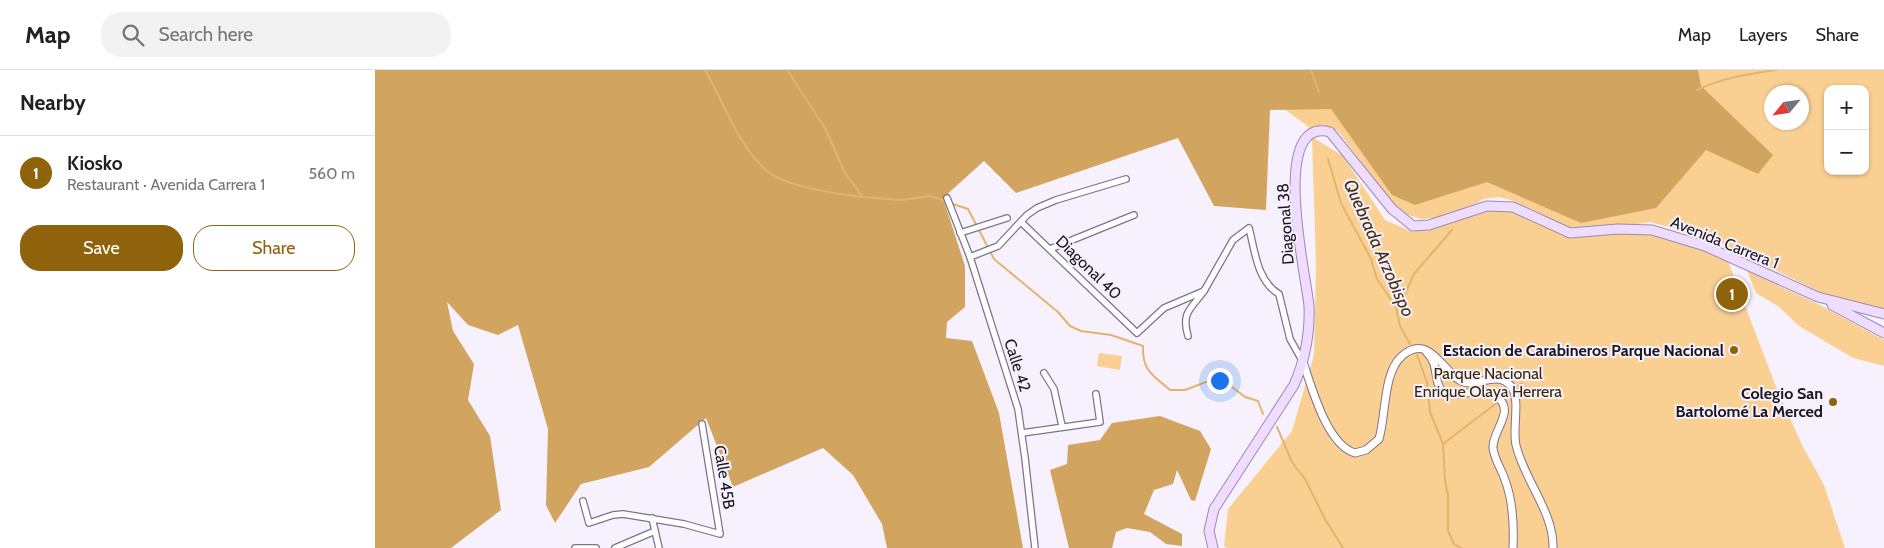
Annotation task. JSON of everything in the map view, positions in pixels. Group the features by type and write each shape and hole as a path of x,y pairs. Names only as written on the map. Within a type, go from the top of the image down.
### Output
{"main road":[{"name":"Diagonal 38","path":"1213,548 1209,531 1214,509 1294,385 1303,362 1309,327 1309,305 1298,239 1295,190 1299,155 1304,142 1312,134 1319,131 1330,132 1374,185 1386,203 1401,218 1413,226 1429,226 1487,206 1513,207 1551,226"},
{"name":"Avenida Carrera 1","path":"1551,226 1570,233 1618,229 1652,230 1705,246 1819,297 1884,314"},
{"path":"1819,297 1884,333"}],"street":[{"path":"970,257 998,246 1037,208 1056,200 1126,179"},
{"name":"Calle 42","path":"947,198 970,257 1018,409 1035,548"},
{"path":"1050,249 1134,215"},
{"path":"961,233 1007,218"},
{"name":"Diagonal 40","path":"1021,222 1137,333 1164,308 1204,291"},
{"path":"1188,336 1185,324 1188,310 1204,291 1233,240 1249,228 1260,270 1272,290 1279,294 1289,339 1303,362 1318,404 1340,445 1348,451 1355,452 1365,450 1379,438 1390,382 1398,361 1406,353 1423,350 1435,356 1455,377 1463,382 1471,383 1498,378 1513,390 1516,446 1549,526 1553,548"},
{"path":"1423,350 1434,363 1436,384 1444,394 1455,396 1484,392 1495,395 1500,400 1504,417 1493,448 1508,490 1513,517 1513,548"},
{"path":"1044,373 1054,389 1062,426"},
{"path":"1022,433 1101,422 1096,394"},
{"name":"Calle 45B","path":"652,518 720,534 702,424"},
{"path":"583,501 589,523 613,514 652,518 659,548"},
{"path":"615,548 655,531"},
{"path":"575,548 596,548"}],"green space":[{"path":"1232,70 1884,70 1884,311 1837,300 1707,237 1650,222 1609,229 1573,230 1511,200 1499,197 1483,199 1475,204 1435,218 1421,219 1399,212 1338,131 1323,125 1310,128"},
{"name":"Parque Nacional Enrique Olaya Herrera","path":"1312,137 1343,156 1385,220 1413,232 1496,209 1515,211 1549,229 1571,234 1648,231 1684,240 1728,261 1778,392 1803,447 1824,485 1845,548 1227,548 1224,546 1228,509 1292,431 1314,355 1316,265"},
{"path":"1747,271 1816,303 1884,340 1884,366 1853,358 1799,326 1778,306 1756,293"},
{"path":"1099,353 1122,356 1120,370 1097,366"}],"shaded area":[{"path":"375,70 1698,70 1701,86 1773,155 1758,174 1706,150 1656,208 1581,223 1487,182 1415,205 1392,195 1331,109 1270,110 1266,210 1214,206 1178,138 1016,193 984,161 943,198 965,266 965,307 947,322 946,338 972,341 999,413 1023,548 887,548 882,524 853,475 823,448 733,487 706,418 649,467 581,484 555,523 546,505 548,429 518,325 498,335 468,325 447,302 453,331 474,364 468,400 490,436 501,510 451,548 375,548"},
{"path":"1160,416 1200,431 1211,449 1195,501 1191,500 1177,470 1173,484 1154,490 1144,514 1182,534 1182,546 1166,544 1150,532 1127,528 1116,532 1112,548 1069,548 1050,470 1067,464 1068,445 1100,440 1112,423"}],"waterway":[{"path":"705,70 739,136 767,171 798,185 861,197"},
{"path":"787,70 825,128 845,173 863,197 901,200 930,196 946,201"},
{"path":"1311,70 1319,92"},
{"path":"1697,90 1726,79 1776,70"},
{"name":"Quebrada Arzobispo","path":"1328,159 1341,203 1371,259 1377,279 1396,307 1400,326 1410,344"},
{"path":"950,203 968,209 994,259 1058,312 1070,326 1081,331 1111,335 1143,346 1144,361 1150,372 1170,390 1185,390 1219,377 1245,397 1258,401 1263,414"},
{"path":"1396,307 1402,301 1414,274 1452,230"},
{"name":"Quebrada Arzobispo","path":"1417,355 1427,382 1430,412 1443,444 1445,481 1448,495 1448,531 1454,544 1461,548"},
{"path":"1514,389 1522,383"},
{"path":"1503,399 1511,392"},
{"path":"1443,444 1498,402"},
{"path":"1277,427 1292,462 1305,479 1325,519 1343,548"}],"place":[{"name":"Kiosko","path":"1732,294"},
{"name":"Estacion de Carabineros Parque Nacional","path":"1734,350"},
{"name":"Colegio San Bartolomé La Merced","path":"1833,402"}]}
